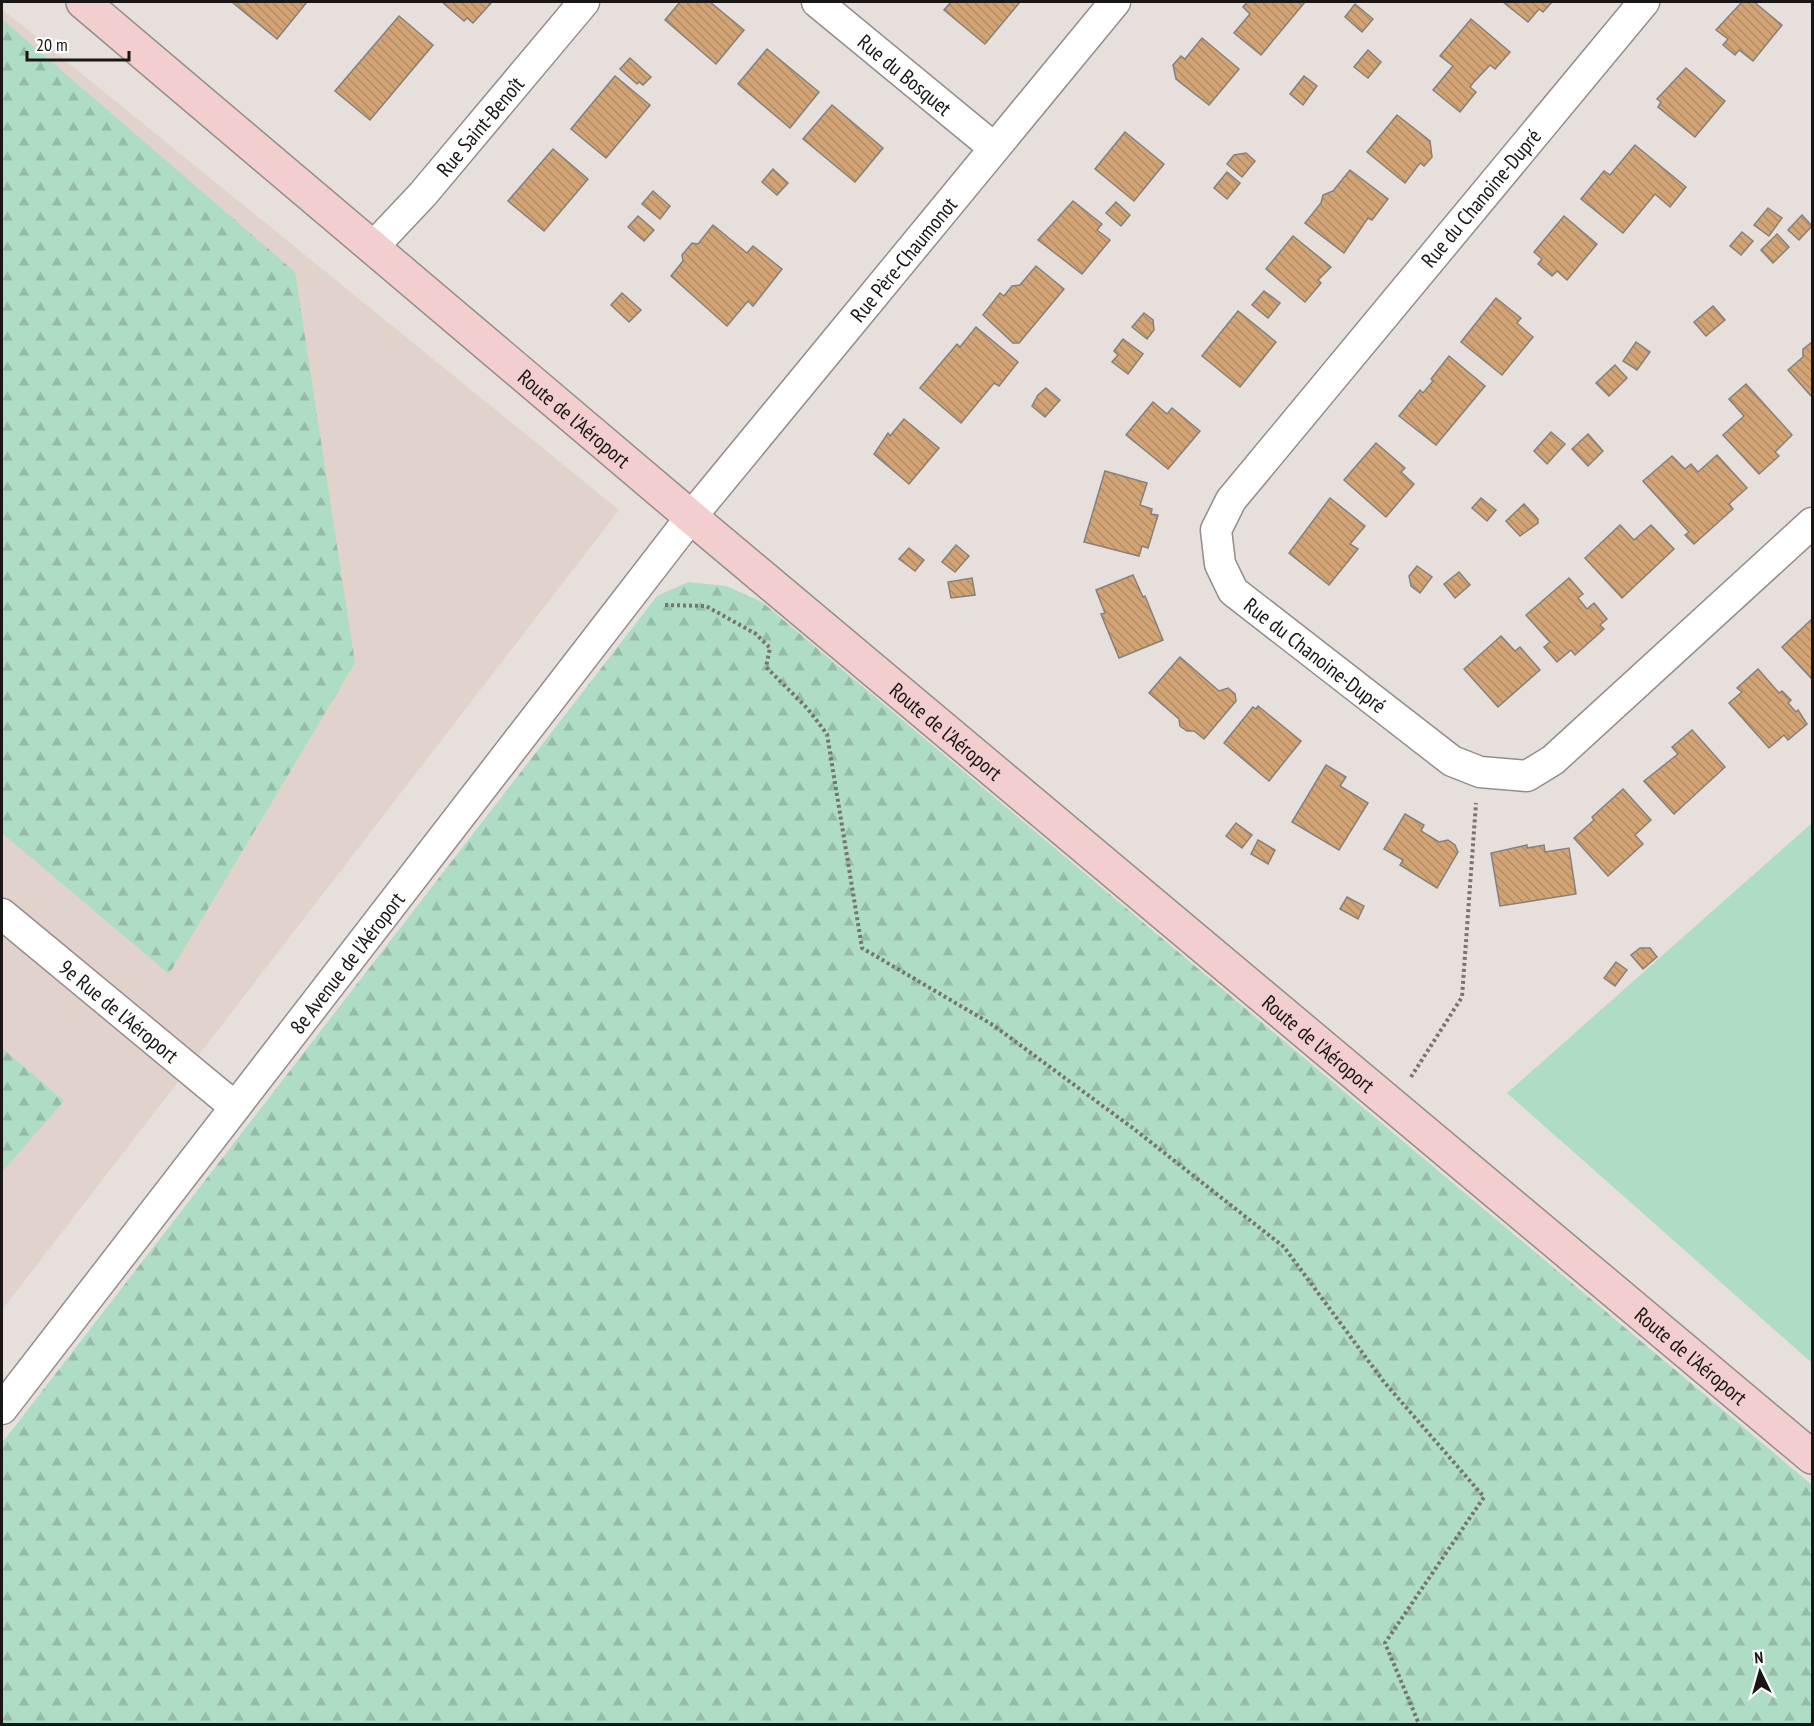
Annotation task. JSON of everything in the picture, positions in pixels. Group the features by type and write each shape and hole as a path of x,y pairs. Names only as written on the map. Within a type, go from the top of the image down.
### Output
{"main road":[{"name":"Route de l'Aéroport","path":"83,2 374,246 691,517 1812,1457"}],"street":[{"name":"Rue Saint-Benoît","path":"374,246 423,194 584,2"},
{"name":"Rue du Bosquet","path":"817,2 993,147"},
{"name":"Rue Père-Chaumonot","path":"691,517 993,147 1115,2"},
{"name":"Rue du Chanoine-Dupré","path":"1644,2 1231,500 1216,530 1220,564 1233,591 1452,761 1480,772 1527,776 1552,760 1812,523"},
{"name":"8e Avenue de l'Aéroport","path":"2,1409 691,517"},
{"name":"9e Rue de l'Aéroport","path":"2,914 235,1107"}],"path":[{"path":"625,604 706,606 756,634 770,648 766,667 807,708 827,734 862,948 993,1025 1134,1129 1284,1247 1384,1382 1484,1497 1385,1643 1419,1725"},
{"path":"1392,1105 1462,997 1480,772"}],"shaded area":[{"path":"2,9 619,510 2,1310"}],"green space":[{"path":"2,19 295,272 355,663 169,974 2,833"},
{"path":"688,582 726,586 762,602 1812,1485 1812,1724 2,1724 2,1443 657,596"},
{"path":"1812,823 1812,1363 1507,1093"},
{"path":"2,1048 64,1101 2,1172"}],"building":[{"path":"232,2 307,2 277,39"},
{"path":"442,2 492,2 473,23 467,18 464,21"},
{"path":"680,2 710,2 744,30 716,64 665,20"},
{"path":"951,2 1020,2 985,44 944,10"},
{"path":"1247,2 1305,2 1261,55 1234,33 1250,14 1243,7"},
{"path":"1503,2 1552,2 1543,12 1539,9 1528,22"},
{"path":"1742,2 1754,2 1782,25 1753,61 1739,50 1735,55 1723,45 1728,39 1716,30"},
{"path":"1355,4 1373,19 1362,32 1345,17"},
{"path":"399,16 433,45 370,120 335,91"},
{"path":"1471,19 1510,52 1495,69 1490,65 1473,83 1470,87 1476,92 1460,112 1433,90 1453,66 1440,56"},
{"path":"1202,38 1239,69 1209,105 1176,79 1173,65 1181,56 1185,59"},
{"path":"767,49 819,92 790,128 738,84"},
{"path":"1368,50 1381,62 1368,78 1354,67"},
{"path":"630,58 651,77 643,85 639,82 637,84 620,69"},
{"path":"1686,68 1725,101 1695,137 1658,107 1661,102 1657,99"},
{"path":"615,76 650,105 606,158 571,129"},
{"path":"1304,76 1317,86 1303,105 1290,94"},
{"path":"832,105 883,148 855,182 803,139"},
{"path":"1397,115 1430,141 1432,157 1424,166 1420,163 1405,183 1367,152"},
{"path":"1125,132 1164,164 1134,201 1095,169"},
{"path":"1635,145 1686,187 1670,207 1655,194 1623,233 1581,199 1604,171 1610,175"},
{"path":"553,149 588,179 544,231 508,201"},
{"path":"1246,153 1255,161 1242,177 1227,164 1234,155"},
{"path":"773,169 788,183 777,195 762,182"},
{"path":"1350,170 1388,199 1372,220 1368,218 1344,253 1305,223 1321,203 1323,195 1333,191"},
{"path":"1227,172 1240,183 1227,199 1214,188"},
{"path":"653,191 670,206 660,219 642,204"},
{"path":"1073,201 1102,224 1097,230 1110,240 1082,274 1038,240"},
{"path":"1116,202 1130,215 1121,226 1106,213"},
{"path":"1768,208 1782,218 1769,236 1754,225"},
{"path":"1802,215 1812,226 1799,240 1788,230"},
{"path":"638,216 654,230 644,241 628,227"},
{"path":"1564,216 1597,244 1567,280 1557,271 1552,276 1538,264 1542,259 1534,252"},
{"path":"713,225 747,253 753,246 782,269 753,306 748,301 727,326 671,276 683,261 682,255 692,243 698,244"},
{"path":"1742,232 1753,241 1741,255 1730,246"},
{"path":"1777,234 1789,247 1773,263 1761,250"},
{"path":"1293,236 1331,267 1318,280 1321,283 1305,302 1266,269"},
{"path":"1036,266 1064,289 1019,343 1013,343 983,315 1000,293 1004,296 1012,286 1020,285"},
{"path":"1264,291 1280,303 1268,318 1252,305"},
{"path":"622,293 641,310 629,322 611,305"},
{"path":"1496,298 1521,318 1517,323 1533,337 1502,375 1461,342"},
{"path":"1713,306 1725,320 1706,336 1694,322"},
{"path":"1238,311 1276,342 1240,387 1202,356"},
{"path":"1144,313 1153,320 1154,330 1147,339 1132,327"},
{"path":"976,327 1018,362 999,386 994,383 961,423 920,388 957,344 960,347"},
{"path":"1123,339 1143,354 1128,374 1112,362 1118,355 1114,351"},
{"path":"1636,342 1650,352 1637,370 1623,361"},
{"path":"1812,342 1812,397 1788,370 1803,357 1803,349"},
{"path":"1449,356 1485,386 1436,445 1399,416 1420,390 1423,393 1433,381 1431,379"},
{"path":"1615,365 1627,378 1609,396 1596,383"},
{"path":"1746,384 1792,435 1775,452 1779,456 1759,474 1723,435 1744,416 1729,399"},
{"path":"1046,388 1060,400 1045,417 1032,406 1038,395"},
{"path":"1153,402 1167,414 1172,408 1200,431 1168,469 1126,435"},
{"path":"904,419 939,448 909,484 874,454 888,433 890,436"},
{"path":"1551,432 1565,444 1547,464 1534,451"},
{"path":"1588,434 1603,451 1588,466 1572,449"},
{"path":"1376,443 1405,468 1401,472 1414,484 1386,517 1344,480"},
{"path":"1717,455 1747,488 1729,504 1733,509 1694,544 1685,535 1689,532 1643,481 1672,456 1685,469 1691,464 1698,472"},
{"path":"1105,471 1147,483 1140,505 1152,509 1151,514 1158,515 1148,548 1142,546 1139,556 1084,542"},
{"path":"1330,498 1365,526 1350,544 1358,549 1329,585 1289,553"},
{"path":"1481,498 1496,510 1487,521 1472,508"},
{"path":"1524,504 1538,519 1538,523 1520,536 1506,521"},
{"path":"1620,525 1634,540 1651,525 1674,549 1622,598 1585,558"},
{"path":"956,545 969,556 955,572 942,562"},
{"path":"909,548 924,560 915,571 899,559"},
{"path":"1417,566 1432,577 1420,593 1411,586 1409,576"},
{"path":"1459,572 1470,585 1455,598 1444,584"},
{"path":"1133,575 1143,597 1145,596 1163,640 1119,658 1101,614 1105,613 1096,590"},
{"path":"972,578 975,595 951,598 948,582"},
{"path":"1569,578 1583,594 1578,598 1587,609 1594,603 1607,619 1600,625 1604,629 1575,655 1571,650 1557,662 1544,647 1550,642 1526,615"},
{"path":"1812,619 1812,679 1782,647"},
{"path":"1501,636 1515,651 1520,647 1540,670 1498,707 1464,669"},
{"path":"1180,657 1219,691 1228,688 1235,694 1236,701 1204,739 1194,731 1187,731 1180,726 1179,719 1149,693"},
{"path":"1758,669 1779,693 1782,691 1791,700 1788,703 1796,712 1798,710 1807,724 1788,740 1784,735 1769,748 1729,703 1742,692 1737,688"},
{"path":"1258,706 1301,741 1269,781 1224,743 1253,707 1256,709"},
{"path":"1692,730 1725,767 1674,814 1644,781 1678,754 1672,747"},
{"path":"1326,765 1346,777 1340,786 1368,803 1339,850 1292,822"},
{"path":"1623,789 1651,820 1635,835 1643,844 1608,876 1574,838 1594,820 1592,817"},
{"path":"1405,814 1424,825 1421,831 1439,842 1448,840 1455,845 1458,852 1437,888 1400,865 1403,860 1384,849"},
{"path":"1236,823 1252,835 1242,848 1226,836"},
{"path":"1258,840 1275,850 1268,864 1251,854"},
{"path":"1527,845 1527,848 1544,845 1545,852 1569,848 1576,894 1500,906 1491,853"},
{"path":"1347,897 1364,906 1358,919 1340,909"},
{"path":"1640,948 1650,948 1657,957 1643,969 1631,955"},
{"path":"1616,962 1627,970 1615,986 1604,978"}]}
